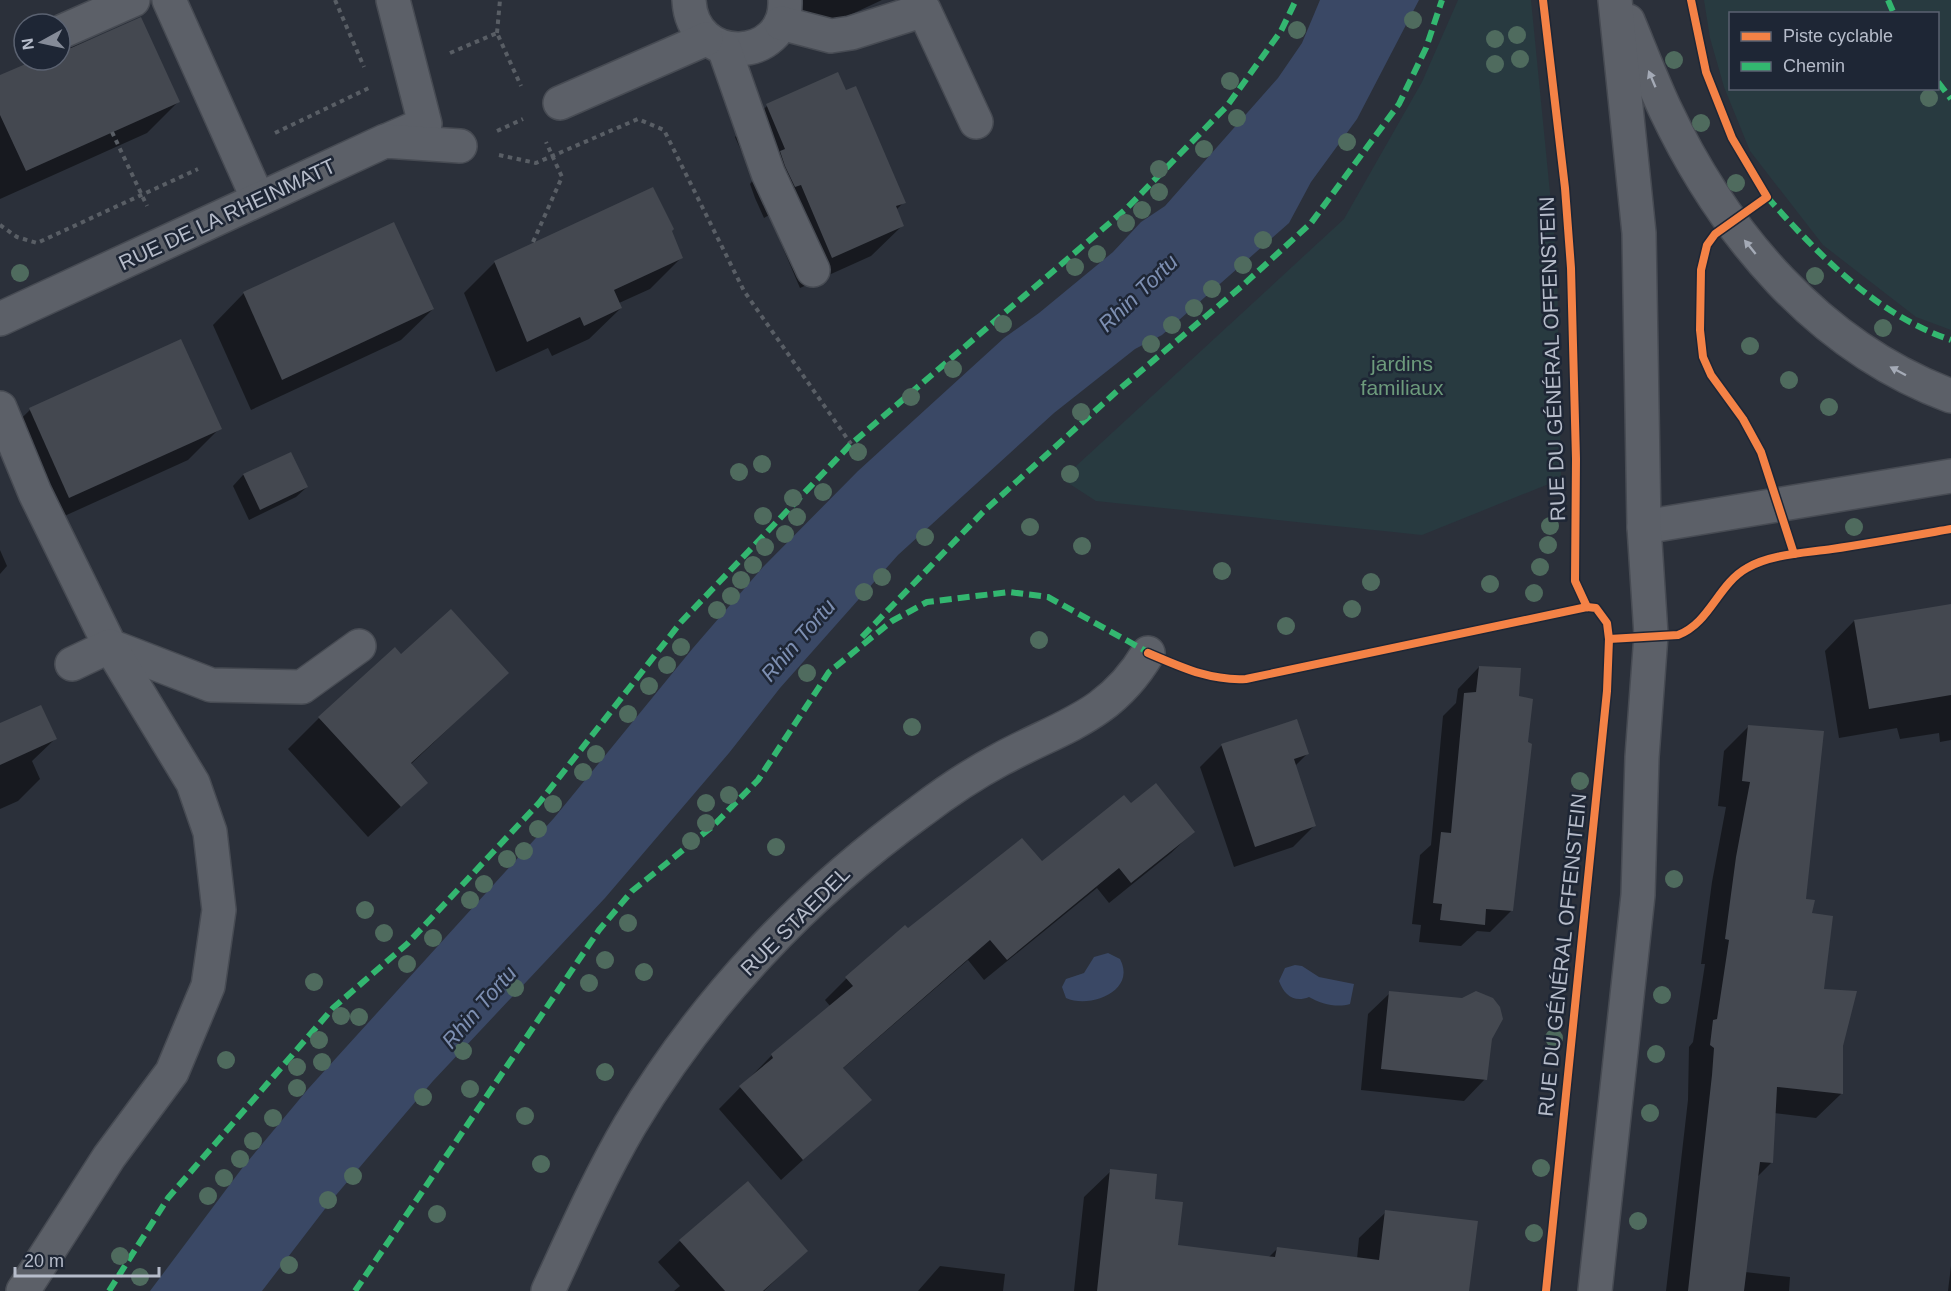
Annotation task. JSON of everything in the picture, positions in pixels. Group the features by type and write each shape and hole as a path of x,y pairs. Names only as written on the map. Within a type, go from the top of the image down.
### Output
{"street":[{"path":"72,28 134,0"},
{"path":"170,0 258,200"},
{"path":"385,141 425,124 393,0"},
{"path":"689,0 689,12 696,27 715,43 768,173 813,270"},
{"path":"1617,0 1680,138 1731,224 1759,258 1812,313 1848,341 1880,362 1951,396"},
{"path":"1595,1291 1638,895 1642,757 1652,635 1644,527 1639,233 1617,0"},
{"path":"547,109 715,43 744,49 763,42 774,34 783,11 831,36 850,33 924,10 976,122"},
{"name":"RUE DE LA RHEINMATT","path":"0,319 385,141 460,146"},
{"path":"0,408 35,493 110,646 193,783 210,832 219,910 208,986 172,1072 109,1157 23,1291"},
{"path":"1644,527 1951,476"},
{"path":"72,664 110,646 211,685 302,687 359,646"},
{"name":"RUE STAEDEL","path":"548,1291 602,1176 631,1124 695,1028 771,942 833,881 922,810 1000,760 1098,710 1121,692 1148,653"}],"path":[{"path":"335,0 372,87"},
{"path":"500,0 497,33 547,109 552,156 562,177 533,242"},
{"path":"0,225 17,237 37,243 143,196 372,87 497,33"},
{"path":"460,146 547,109"},
{"path":"460,146 536,163 638,119 664,130 744,291 852,444"},
{"path":"112,132 164,242"}],"green space":[{"name":"jardins familiaux","path":"1458,0 1531,0 1557,264 1561,479 1422,535 1096,501 1062,479 1344,219 1422,82"},
{"path":"1704,0 1951,0 1951,330 1916,317 1823,245 1750,151 1724,87 1710,38"}],"water":[{"name":"Rhin Tortu","path":"1320,0 1419,0 1357,119 1311,182 1289,223 1162,335 1135,349 1054,413 898,555 780,688 729,753 605,898 433,1081 331,1201 262,1291 150,1291 243,1167 308,1089 554,818 693,648 763,567 858,471 1004,338 1039,313 1113,252 1141,222 1165,206 1278,78 1302,43"},
{"path":"1108,953 1120,959 1124,970 1117,988 1098,999 1076,1001 1066,998 1062,987 1066,979 1084,973 1094,957"},
{"path":"1295,965 1302,966 1319,977 1354,984 1350,1004 1334,1005 1309,997 1294,998 1287,994 1279,981 1285,968"}],"building":[{"path":"141,17 180,102 26,171 0,115 0,75 12,70 12,72 72,72 72,48"},
{"path":"838,72 846,90 856,86 906,203 896,206 904,226 832,258 801,185 795,187 785,166 780,151 785,149 766,104"},
{"path":"653,187 674,229 672,231 683,258 614,290 622,308 584,326 580,317 527,342 494,261"},
{"path":"394,222 434,309 282,380 243,292"},
{"path":"181,339 222,429 69,498 29,408"},
{"path":"291,452 308,487 260,510 243,474"},
{"path":"1951,604 1951,695 1869,709 1854,620"},
{"path":"451,609 509,673 411,763 428,783 401,807 318,717 395,647 401,654"},
{"path":"1479,666 1521,668 1519,696 1533,699 1528,742 1532,744 1513,911 1486,909 1485,925 1440,920 1442,904 1433,903 1441,832 1451,833 1464,693 1476,692"},
{"path":"41,705 57,739 0,765 0,723"},
{"path":"1297,719 1309,754 1294,759 1316,826 1255,847 1221,744"},
{"path":"1748,725 1824,731 1806,899 1815,900 1812,913 1833,916 1824,989 1857,991 1843,1046 1843,1094 1777,1087 1773,1163 1760,1162 1744,1291 1688,1291 1712,1075 1714,1048 1710,1045 1713,1020 1717,1019 1729,940 1725,939 1736,857 1750,782 1742,781"},
{"path":"1156,783 1195,832 1131,883 1119,868 1007,960 990,940 843,1068 872,1100 803,1160 739,1086 773,1058 771,1054 853,986 845,977 905,925 908,928 1022,838 1042,861 1124,795 1131,803"},
{"path":"1389,991 1462,998 1476,991 1493,998 1500,1007 1503,1019 1492,1039 1487,1080 1381,1069"},
{"path":"1110,1169 1157,1174 1155,1199 1183,1202 1178,1245 1275,1257 1277,1247 1379,1260 1385,1210 1478,1221 1469,1291 1097,1291"},
{"path":"748,1181 808,1251 763,1291 725,1291 679,1240"}],"marked path":[{"path":"109,1291 168,1198 333,1008 407,944 539,803 681,622 851,444 1126,209 1227,106 1281,31 1296,0"},
{"path":"862,637 983,512 1116,392 1242,286 1311,223 1399,104 1426,48 1442,0"},
{"path":"1888,0 1893,12"},
{"path":"1939,83 1951,99"},
{"path":"1767,197 1828,261 1873,299 1923,329 1951,340"},
{"path":"355,1291 599,930 632,891 713,826 758,780 829,672 892,621 927,602 1009,592 1048,597 1153,655"}],"cycle path":[{"name":"RUE DU GÉNÉRAL OFFENSTEIN","path":"1543,0 1565,188 1571,268 1576,459 1575,581 1587,607"},
{"path":"1691,0 1706,72 1732,138 1767,197 1715,234 1707,245 1701,270 1700,330 1703,357 1711,375 1743,419 1761,452 1794,554"},
{"path":"1609,639 1678,635 1698,622 1737,575 1756,563 1788,555 1951,529"},
{"name":"RUE DU GÉNÉRAL OFFENSTEIN","path":"1148,653 1208,675 1246,679 1587,607 1596,608 1607,623 1609,639 1607,691 1546,1291"}]}
